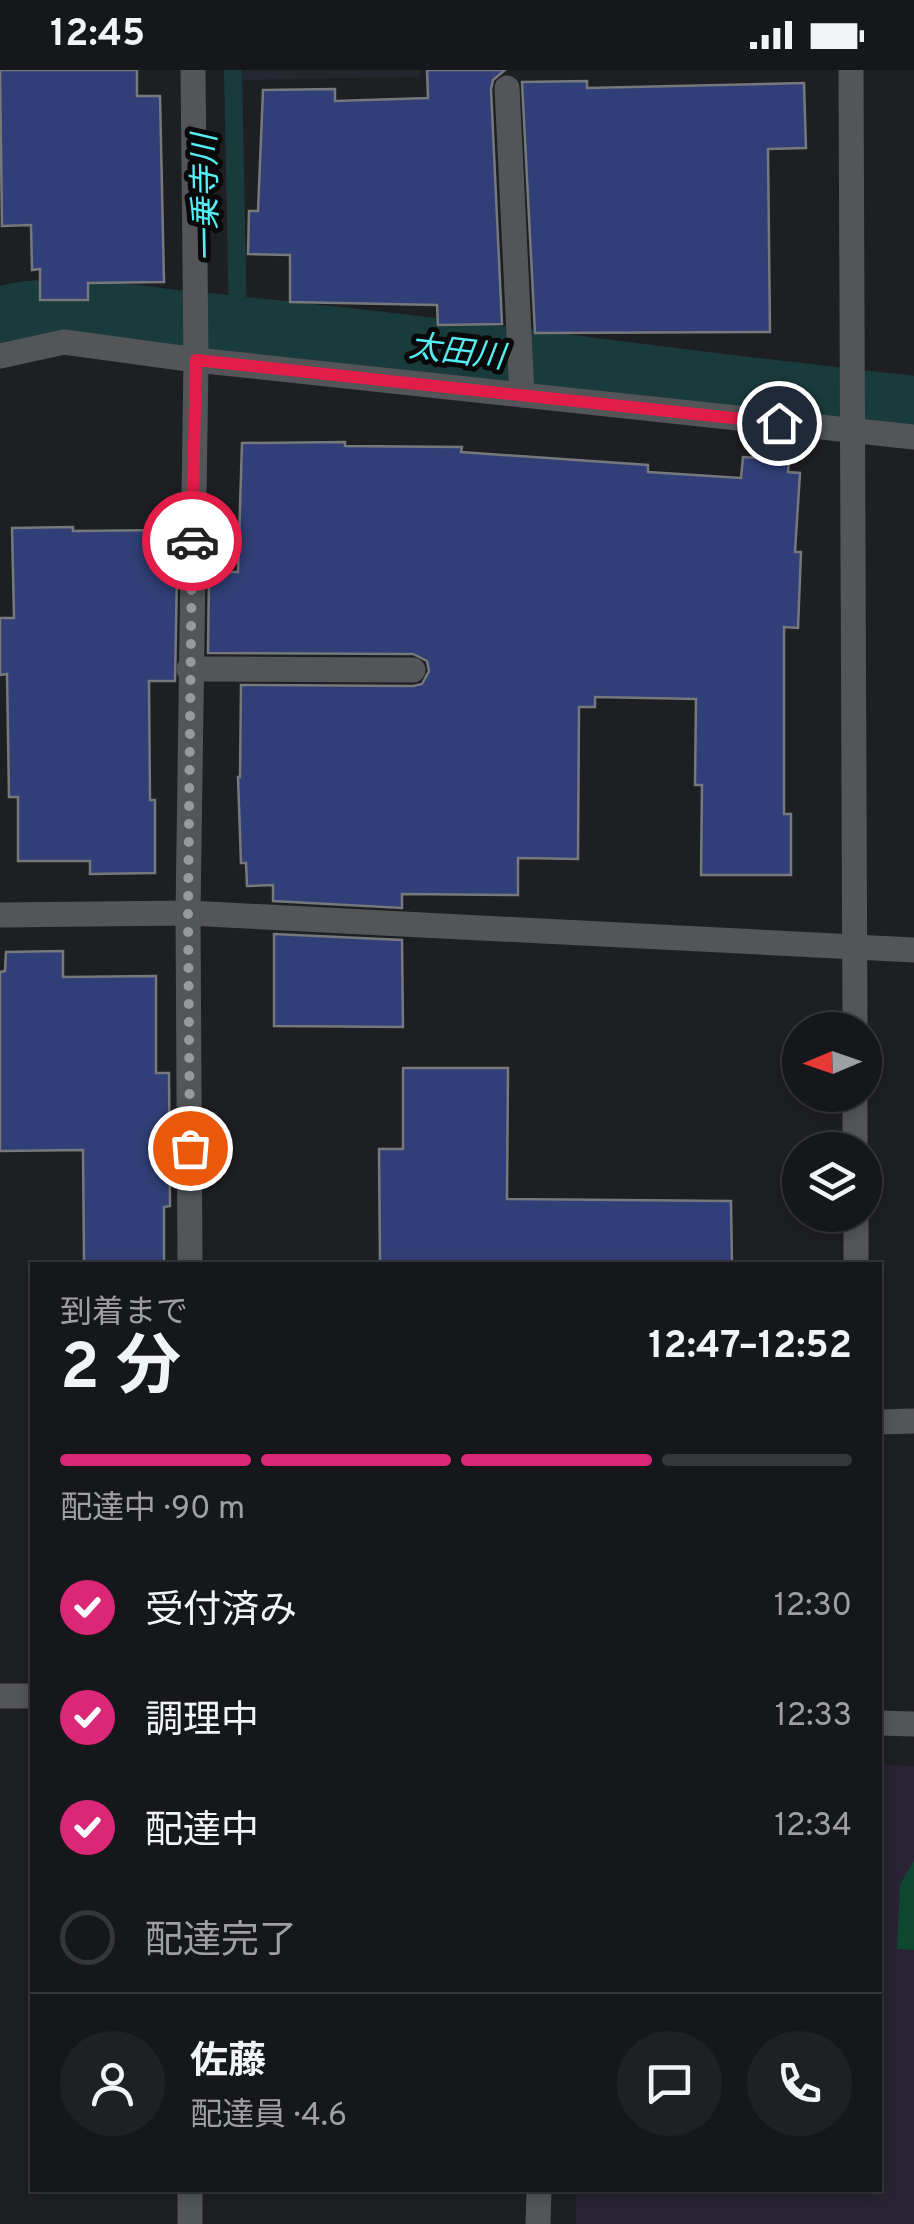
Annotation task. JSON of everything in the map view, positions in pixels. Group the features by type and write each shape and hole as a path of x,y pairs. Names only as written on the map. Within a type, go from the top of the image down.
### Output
{"street":[{"path":"190,1262 188,913 196,350 193,70"},
{"path":"851,70 854,1012"},
{"path":"507,88 522,395"},
{"path":"0,356 64,342 196,350 522,395 852,422 914,437"},
{"path":"190,670 413,670"},
{"path":"0,914 188,913 914,950"},
{"path":"856,1232 856,1262"},
{"path":"882,1422 914,1420"},
{"path":"0,1696 30,1696"},
{"path":"882,1723 914,1724"},
{"path":"190,2192 190,2224"},
{"path":"538,2224 539,2192"}],"shaded area":[{"path":"243,70 420,70 420,77 243,80"},
{"path":"882,1765 914,1766 914,2224 576,2224 576,2192 882,2192"}],"green space":[{"path":"914,1861 914,1950 897,1949 900,1884"}],"building":[{"path":"0,70 137,70 137,96 160,96 164,282 88,283 88,300 40,300 40,269 32,270 31,225 2,226"},
{"path":"427,70 505,70 493,80 491,89 502,324 438,325 437,305 290,302 290,255 248,254 249,211 258,211 263,90 335,89 335,101 428,98"},
{"path":"587,81 587,88 804,83 806,148 768,149 770,332 535,333 522,82"},
{"path":"345,442 345,446 462,447 461,452 648,465 648,472 741,478 743,457 789,460 788,472 800,473 795,552 801,552 798,628 784,627 784,814 791,814 791,875 701,875 702,785 695,785 696,699 595,697 595,707 579,707 578,859 518,858 518,895 402,894 402,908 273,901 273,885 247,886 246,863 241,863 238,777 241,685 413,686 422,684 429,671 427,661 413,654 208,653 209,572 238,572 242,443"},
{"path":"73,527 73,531 167,530 168,572 177,572 175,681 149,681 155,873 90,874 90,861 18,861 18,797 9,797 7,674 0,675 0,618 14,618 12,528"},
{"path":"274,934 402,940 403,1027 274,1026"},
{"path":"63,951 63,977 156,976 156,1073 169,1073 170,1206 164,1207 164,1262 84,1262 83,1150 0,1151 0,972 5,971 6,952"},
{"path":"403,1068 508,1068 507,1199 731,1201 732,1262 380,1262 379,1149 403,1149"}],"waterway":[{"name":"一乗寺川","path":"233,70 238,325"},
{"name":"太田川","path":"0,316 46,309 100,310 914,405"}],"way so far":[{"path":"190,1148 192,541"}],"route":[{"path":"192,541 196,360 779,423"}]}
